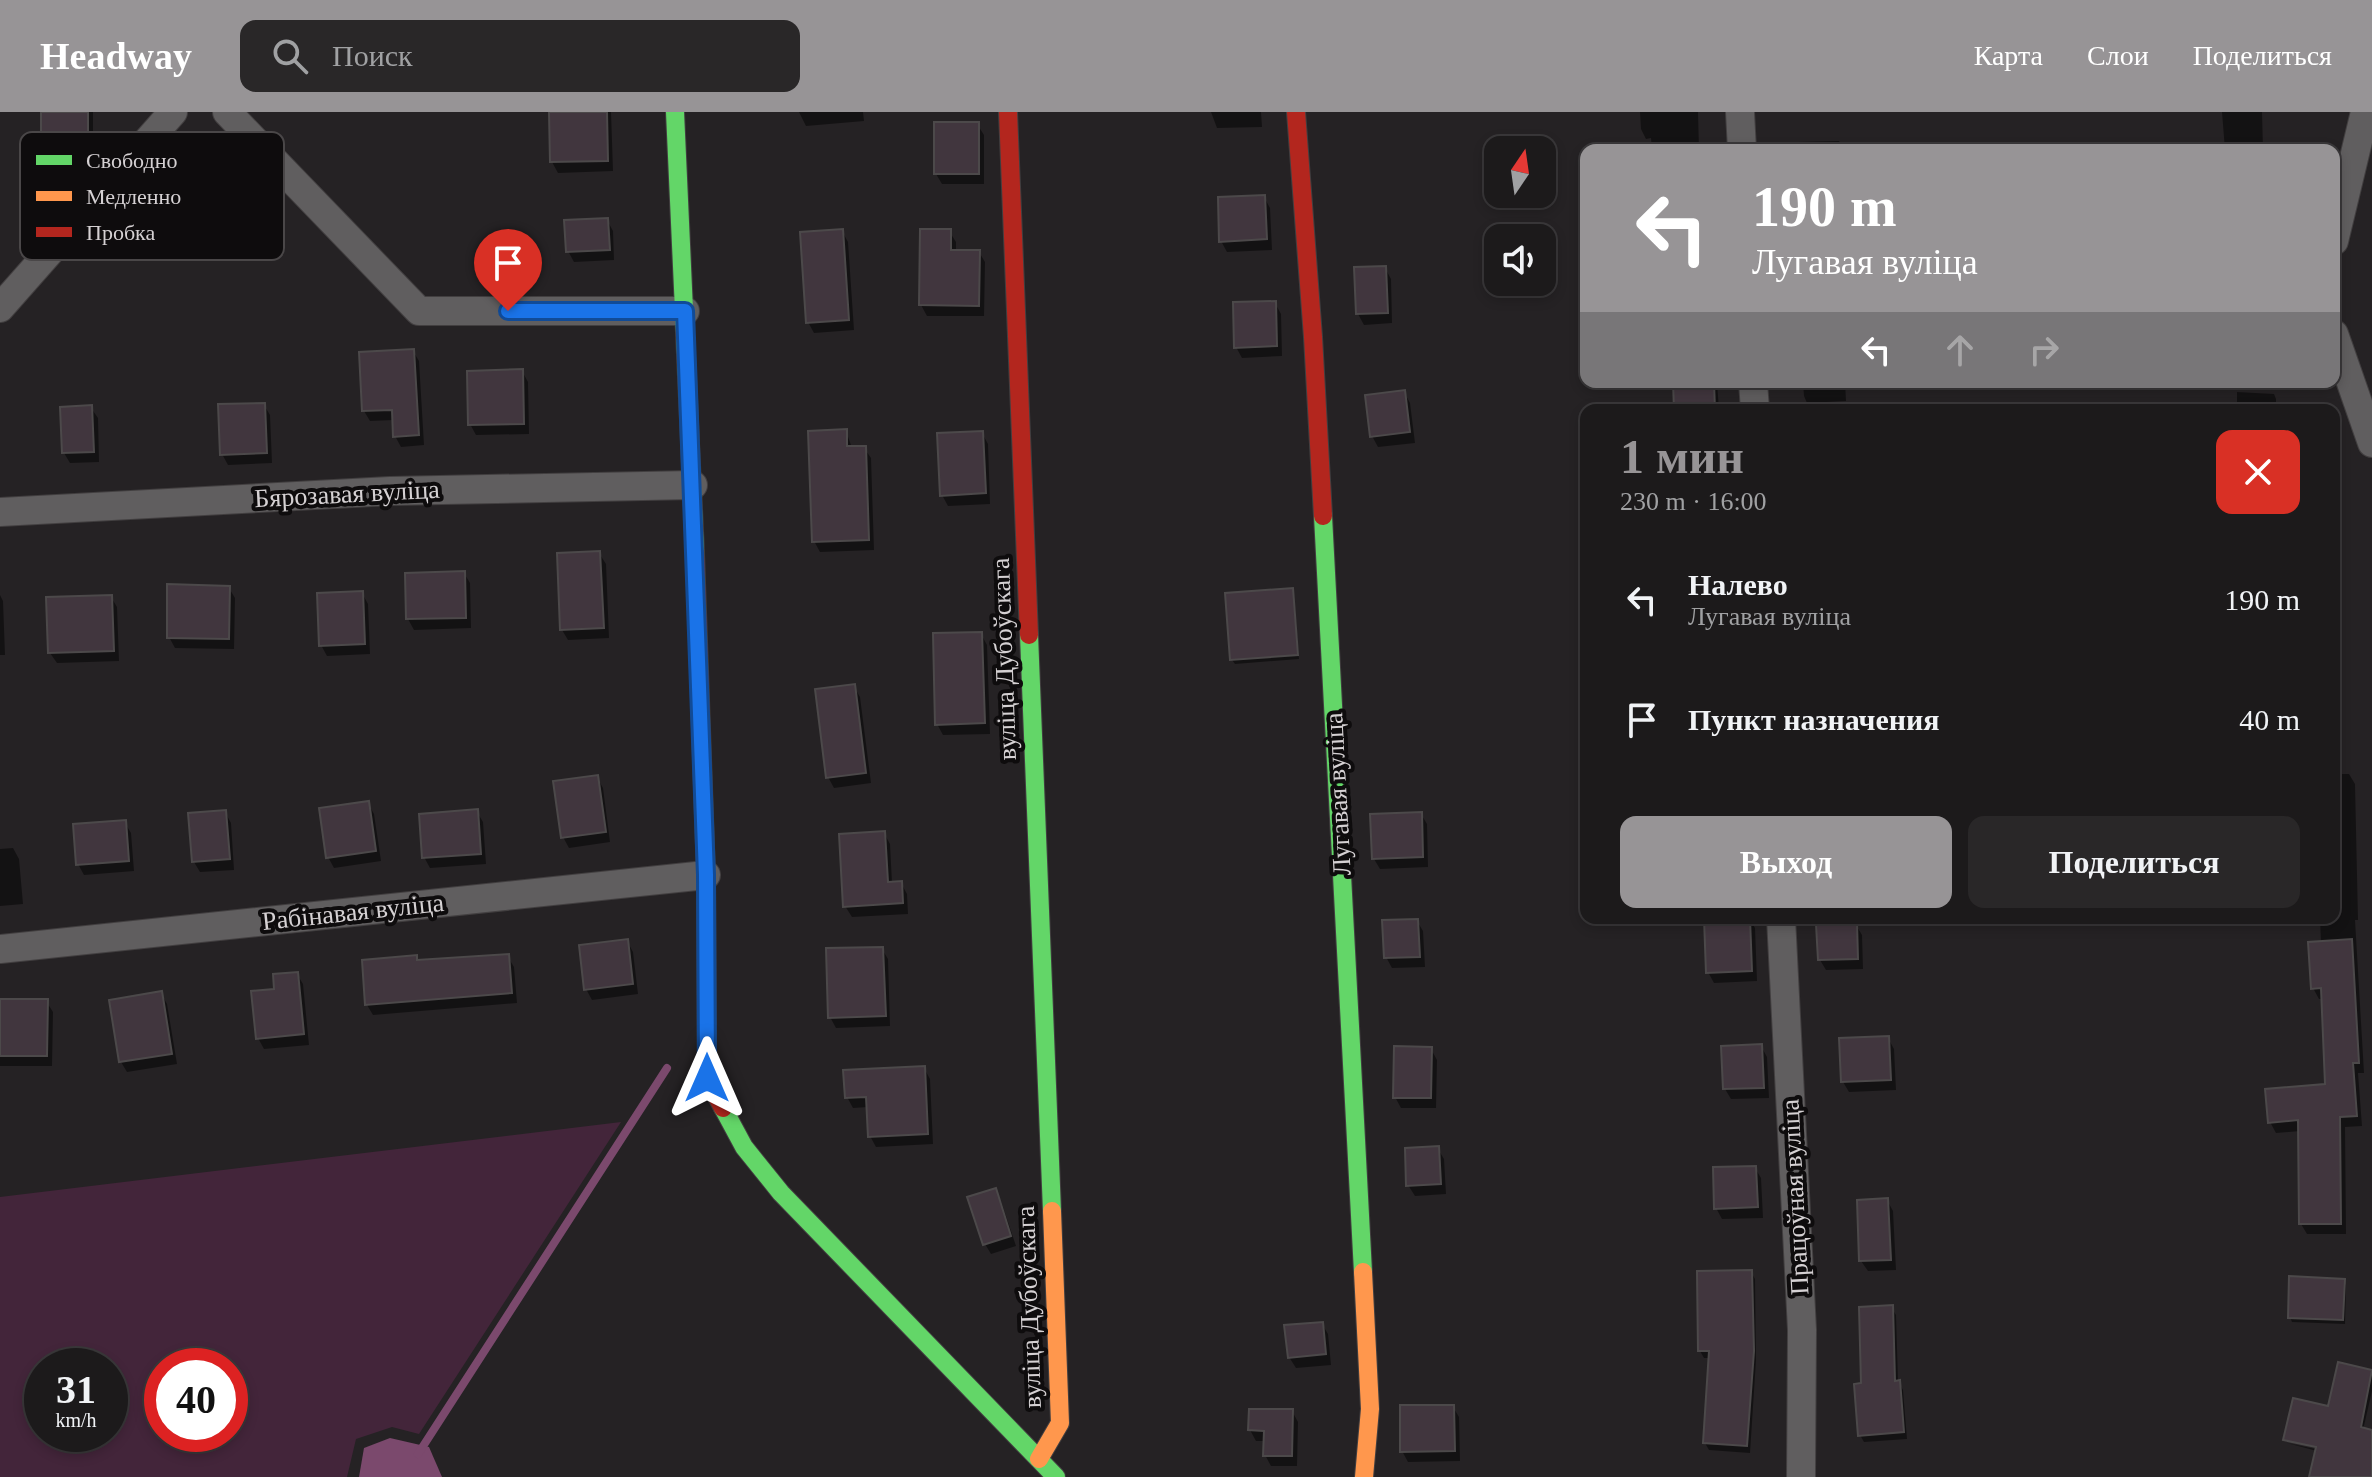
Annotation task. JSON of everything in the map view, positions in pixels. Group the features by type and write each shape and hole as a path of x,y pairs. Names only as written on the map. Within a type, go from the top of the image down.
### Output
{"street":[{"path":"155,132 173,112"},
{"path":"227,112 246,132"},
{"name":"вуліца Дубоўскага","path":"675,112 693,485 706,875 707,1078 744,1147 781,1193 1039,1459 1060,1423 1008,112"},
{"name":"Лугавая вуліца","path":"1296,112 1313,337 1370,1409 1364,1477"},
{"path":"1740,112 1742,144"},
{"path":"2340,216 2365,112"},
{"path":"284,171 419,311 685,311"},
{"path":"0,308 42,260"},
{"path":"2340,345 2362,384 2372,443"},
{"name":"Бярозавая вуліца","path":"0,512 390,491 693,485"},
{"name":"Рабінавая вуліца","path":"0,949 706,875"},
{"name":"Працоўная вуліца","path":"1781,924 1802,1330 1801,1477"},
{"path":"1039,1459 1056,1477"}],"shaded area":[{"path":"621,1122 419,1434 392,1427 356,1439 347,1477 0,1477 0,1197"},
{"path":"390,1438 429,1447 442,1477 359,1477 364,1448"}],"building":[{"path":"41,112 88,112 88,132 41,132"},
{"path":"549,112 607,112 608,161 550,162"},
{"path":"934,122 979,122 979,174 934,174"},
{"path":"1265,195 1267,239 1219,242 1218,197"},
{"path":"608,218 610,250 566,252 564,220"},
{"path":"843,229 849,320 806,323 800,232"},
{"path":"920,229 951,229 951,250 980,250 979,306 919,305"},
{"path":"1386,266 1388,313 1356,314 1354,267"},
{"path":"1276,301 1277,346 1234,348 1233,302"},
{"path":"414,349 419,435 393,437 392,410 362,411 359,352"},
{"path":"523,369 524,424 468,425 467,371"},
{"path":"1673,388 1714,388 1715,404 1674,404"},
{"path":"1405,390 1410,432 1370,437 1365,395"},
{"path":"265,403 267,453 220,455 218,404"},
{"path":"92,405 94,452 62,453 60,407"},
{"path":"847,429 847,446 866,446 869,540 812,542 808,431"},
{"path":"983,431 986,493 940,496 937,433"},
{"path":"600,551 604,628 560,630 557,553"},
{"path":"465,571 466,618 406,619 405,573"},
{"path":"167,584 230,586 229,639 167,638"},
{"path":"1293,588 1298,655 1230,660 1225,593"},
{"path":"363,591 365,644 319,646 317,593"},
{"path":"112,595 114,651 48,653 46,597"},
{"path":"982,632 985,723 935,725 933,633"},
{"path":"855,684 866,773 826,778 815,689"},
{"path":"598,775 606,832 561,838 553,781"},
{"path":"369,801 376,851 326,858 319,808"},
{"path":"478,809 481,854 422,858 419,814"},
{"path":"226,810 230,859 192,862 188,813"},
{"path":"1422,812 1423,857 1372,859 1370,814"},
{"path":"126,820 129,861 76,865 73,824"},
{"path":"885,831 888,882 902,881 903,903 843,907 839,834"},
{"path":"1418,919 1420,957 1384,958 1382,920"},
{"path":"1704,924 1750,924 1752,971 1706,973"},
{"path":"1816,924 1857,924 1858,959 1818,960"},
{"path":"628,939 633,984 584,990 579,945"},
{"path":"2352,939 2359,1063 2353,1063 2357,1116 2340,1117 2341,1224 2299,1224 2298,1120 2268,1123 2265,1089 2325,1084 2321,988 2311,989 2308,942"},
{"path":"883,947 886,1016 828,1018 826,948"},
{"path":"509,954 512,993 365,1005 362,960 417,955 417,960"},
{"path":"298,972 304,1034 256,1039 251,991 274,989 273,974"},
{"path":"162,991 172,1054 119,1062 109,1000"},
{"path":"0,999 48,999 47,1056 0,1056"},
{"path":"1889,1036 1891,1080 1841,1082 1839,1038"},
{"path":"1762,1044 1764,1088 1723,1089 1721,1046"},
{"path":"1394,1046 1432,1047 1431,1098 1393,1098"},
{"path":"925,1066 928,1134 868,1137 866,1097 845,1098 843,1070"},
{"path":"1439,1146 1441,1184 1406,1186 1405,1148"},
{"path":"1756,1166 1758,1207 1714,1209 1713,1167"},
{"path":"996,1188 1011,1236 983,1245 967,1197"},
{"path":"1888,1198 1891,1260 1859,1261 1857,1200"},
{"path":"1752,1270 1754,1351 1747,1446 1703,1443 1709,1351 1698,1351 1697,1271"},
{"path":"2289,1276 2345,1279 2343,1320 2288,1318"},
{"path":"1893,1305 1895,1381 1900,1380 1904,1432 1858,1436 1854,1384 1861,1383 1859,1307"},
{"path":"1323,1322 1326,1354 1288,1358 1284,1325"},
{"path":"2338,1362 2372,1370 2361,1427 2372,1430 2372,1477 2309,1477 2316,1447 2283,1440 2293,1398 2328,1406"},
{"path":"1400,1405 1454,1405 1455,1451 1400,1452"},
{"path":"1249,1409 1293,1409 1292,1456 1263,1456 1264,1431 1248,1430"}],"waterway":[{"path":"418,1454 667,1068"}],"traffic: fast":[{"path":"675,112 695,553"},
{"path":"1323,516 1363,1272"},
{"path":"1029,635 1052,1211"},
{"path":"723,1108 744,1147 781,1193 1056,1477"}],"traffic: slow":[{"path":"1039,1459 1060,1423 1052,1211"},
{"path":"1363,1272 1370,1409 1364,1477"}],"traffic: jam":[{"path":"1008,112 1029,635"},
{"path":"1296,112 1323,516"},
{"path":"695,553 706,875 707,1078 723,1108"}],"route":[{"path":"508,311 685,311 706,875 707,1078"}]}
